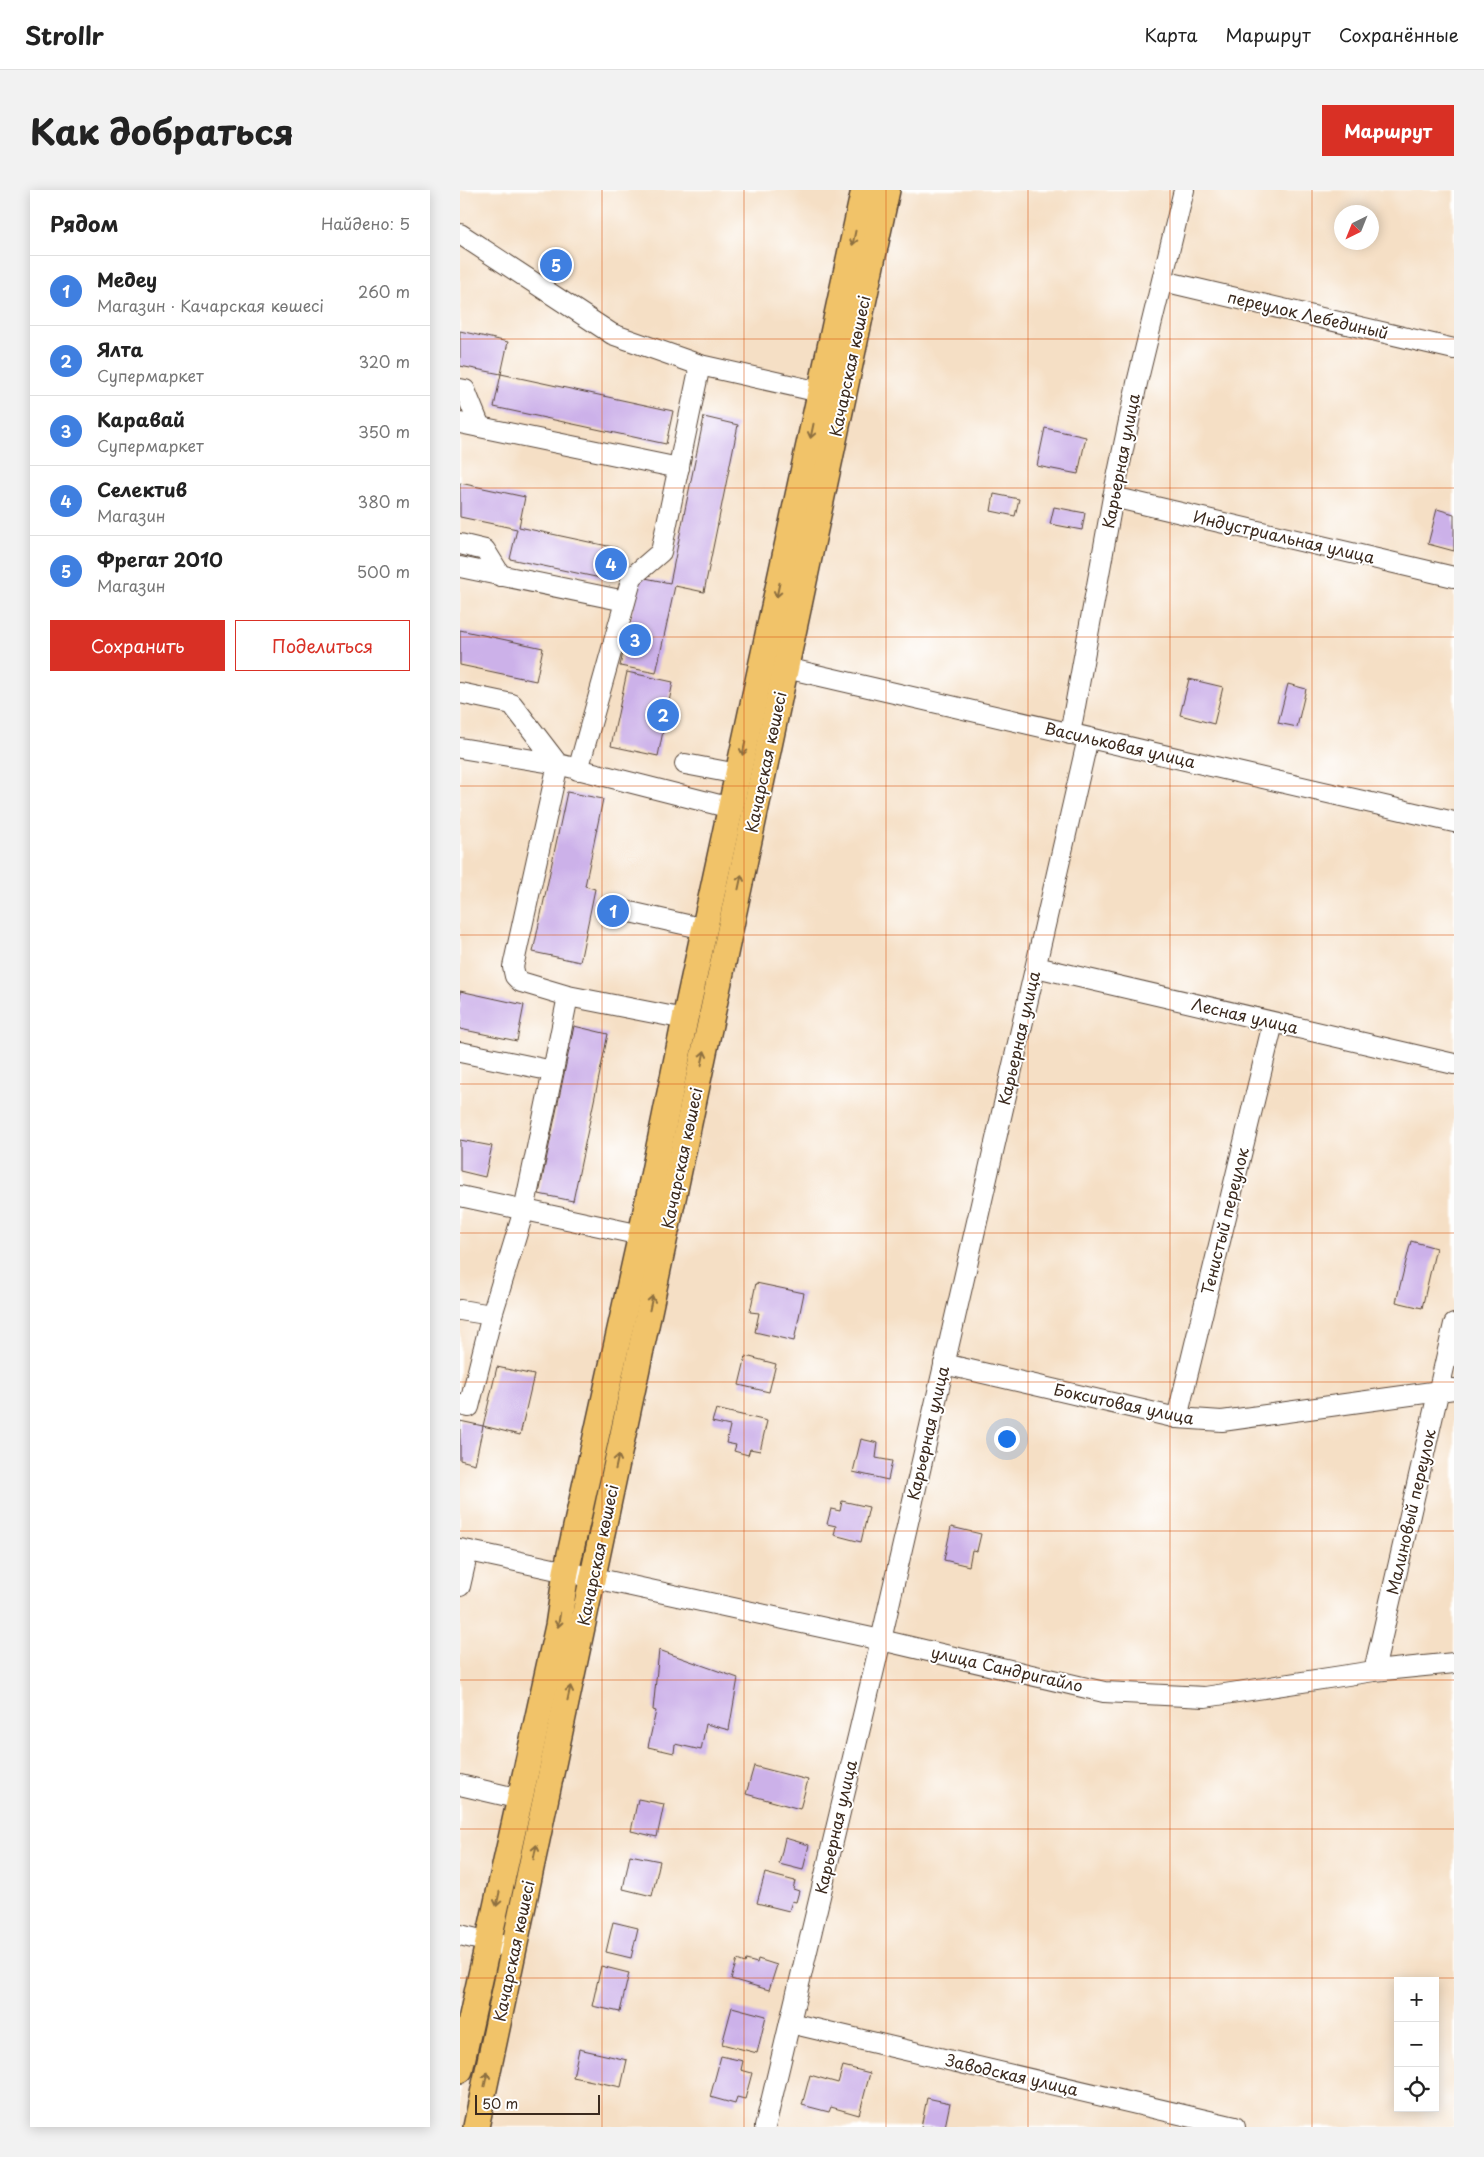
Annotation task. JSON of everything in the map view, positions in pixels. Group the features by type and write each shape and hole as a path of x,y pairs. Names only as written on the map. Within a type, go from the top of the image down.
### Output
{"main road":[{"name":"Качарская көшесі","path":"460,2070 558,1626 566,1572 641,1235 685,1019 864,190"},
{"name":"Качарская көшесі","path":"476,2127 888,190"}],"street":[{"name":"Карьерная улица","path":"764,2127 881,1640 1036,967 1079,736 1113,497 1137,382 1184,190"},
{"path":"460,234 612,334 700,365 820,392"},
{"name":"переулок Лебединый","path":"1163,281 1454,350"},
{"path":"578,770 632,577 661,552 700,365"},
{"path":"460,389 465,390 480,427"},
{"path":"460,423 679,468"},
{"name":"Индустриальная улица","path":"1113,497 1454,577"},
{"path":"460,544 485,550 501,576"},
{"path":"460,567 625,602"},
{"name":"Васильковая улица","path":"786,668 1454,822"},
{"path":"460,693 512,704 558,764 513,967 515,976 521,982 568,996 685,1019"},
{"path":"460,748 558,764 731,808"},
{"path":"685,764 738,774"},
{"path":"621,910 706,924 732,923"},
{"name":"Лесная улица","path":"1036,967 1454,1064"},
{"path":"460,1405 469,1407 492,1315 524,1210 568,996"},
{"name":"Тенистый переулок","path":"1177,1418 1273,1023"},
{"path":"460,1052 553,1071"},
{"path":"460,1196 641,1235"},
{"path":"460,1310 492,1315"},
{"name":"Малиновый переулок","path":"1374,1672 1446,1390 1454,1324"},
{"name":"Бокситовая улица","path":"944,1364 1177,1418 1222,1421 1446,1390"},
{"path":"606,1387 632,1392"},
{"path":"460,1586 464,1550"},
{"name":"улица Сандригайло","path":"464,1550 881,1640 1104,1692 1205,1697 1374,1672 1454,1663"},
{"path":"460,1785 520,1799"},
{"path":"460,1934 514,1948"},
{"name":"Заводская улица","path":"790,2023 1235,2127"}],"building":[{"path":"544,256 569,261 567,274 542,269"},
{"path":"460,331 508,342 501,374 460,366"},
{"path":"501,374 673,411 666,444 494,407"},
{"path":"704,417 738,425 704,592 675,586 656,673 620,666 640,577 670,583"},
{"path":"1045,428 1086,437 1078,474 1037,466"},
{"path":"460,483 525,497 519,527 617,548 610,580 510,559 517,529 460,517"},
{"path":"994,494 1019,499 1015,516 991,511"},
{"path":"1054,507 1085,513 1082,530 1050,524"},
{"path":"1437,509 1454,514 1454,551 1428,544"},
{"path":"460,630 543,648 536,681 460,665"},
{"path":"627,672 673,682 658,756 611,746"},
{"path":"1189,679 1223,687 1214,724 1180,715"},
{"path":"1288,684 1306,689 1297,727 1278,723"},
{"path":"567,792 603,799 585,886 595,889 580,962 533,952"},
{"path":"460,991 524,1005 517,1041 460,1029"},
{"path":"574,1026 608,1034 573,1201 539,1194"},
{"path":"460,1140 492,1146 485,1177 460,1171"},
{"path":"1411,1241 1436,1248 1422,1308 1396,1302"},
{"path":"756,1283 804,1293 794,1341 755,1332 759,1313 750,1312"},
{"path":"746,1356 776,1364 769,1392 739,1385"},
{"path":"497,1367 534,1375 520,1435 483,1426"},
{"path":"716,1409 767,1421 760,1451 750,1449 748,1455 734,1451 736,1445 726,1443 730,1426 712,1422"},
{"path":"460,1421 483,1426 475,1464 460,1460"},
{"path":"861,1439 878,1443 876,1458 892,1461 888,1480 853,1472"},
{"path":"842,1501 869,1507 861,1542 834,1535 836,1526 827,1524 831,1509 840,1511"},
{"path":"951,1527 981,1534 977,1551 972,1550 969,1566 944,1560"},
{"path":"659,1650 738,1678 729,1730 706,1724 701,1750 675,1744 674,1753 648,1747 656,1711 653,1710"},
{"path":"754,1766 808,1780 800,1809 746,1794"},
{"path":"638,1799 664,1804 657,1837 631,1831"},
{"path":"785,1838 809,1845 803,1870 779,1864"},
{"path":"630,1855 660,1861 652,1896 623,1889"},
{"path":"765,1873 795,1881 793,1889 799,1891 796,1902 792,1901 789,1911 757,1903"},
{"path":"613,1922 638,1928 631,1958 606,1952"},
{"path":"758,1959 777,1965 769,1990 731,1979 737,1960 745,1963 746,1960 757,1963"},
{"path":"601,1966 629,1973 620,2012 592,2006"},
{"path":"732,2007 766,2016 757,2053 722,2044"},
{"path":"579,2049 627,2060 621,2087 573,2077"},
{"path":"721,2056 743,2061 741,2070 752,2073 745,2099 737,2097 735,2104 710,2097"},
{"path":"843,2066 870,2073 859,2115 831,2107 829,2112 802,2105 810,2075 838,2083"},
{"path":"927,2098 950,2103 945,2127 921,2127"}],"place":[{"name":"Фрегат 2010","path":"556,265"},
{"name":"Селектив","path":"611,564"},
{"name":"Каравай","path":"635,640"},
{"name":"Ялта","path":"663,715"},
{"name":"Медеу","path":"613,911"}]}
